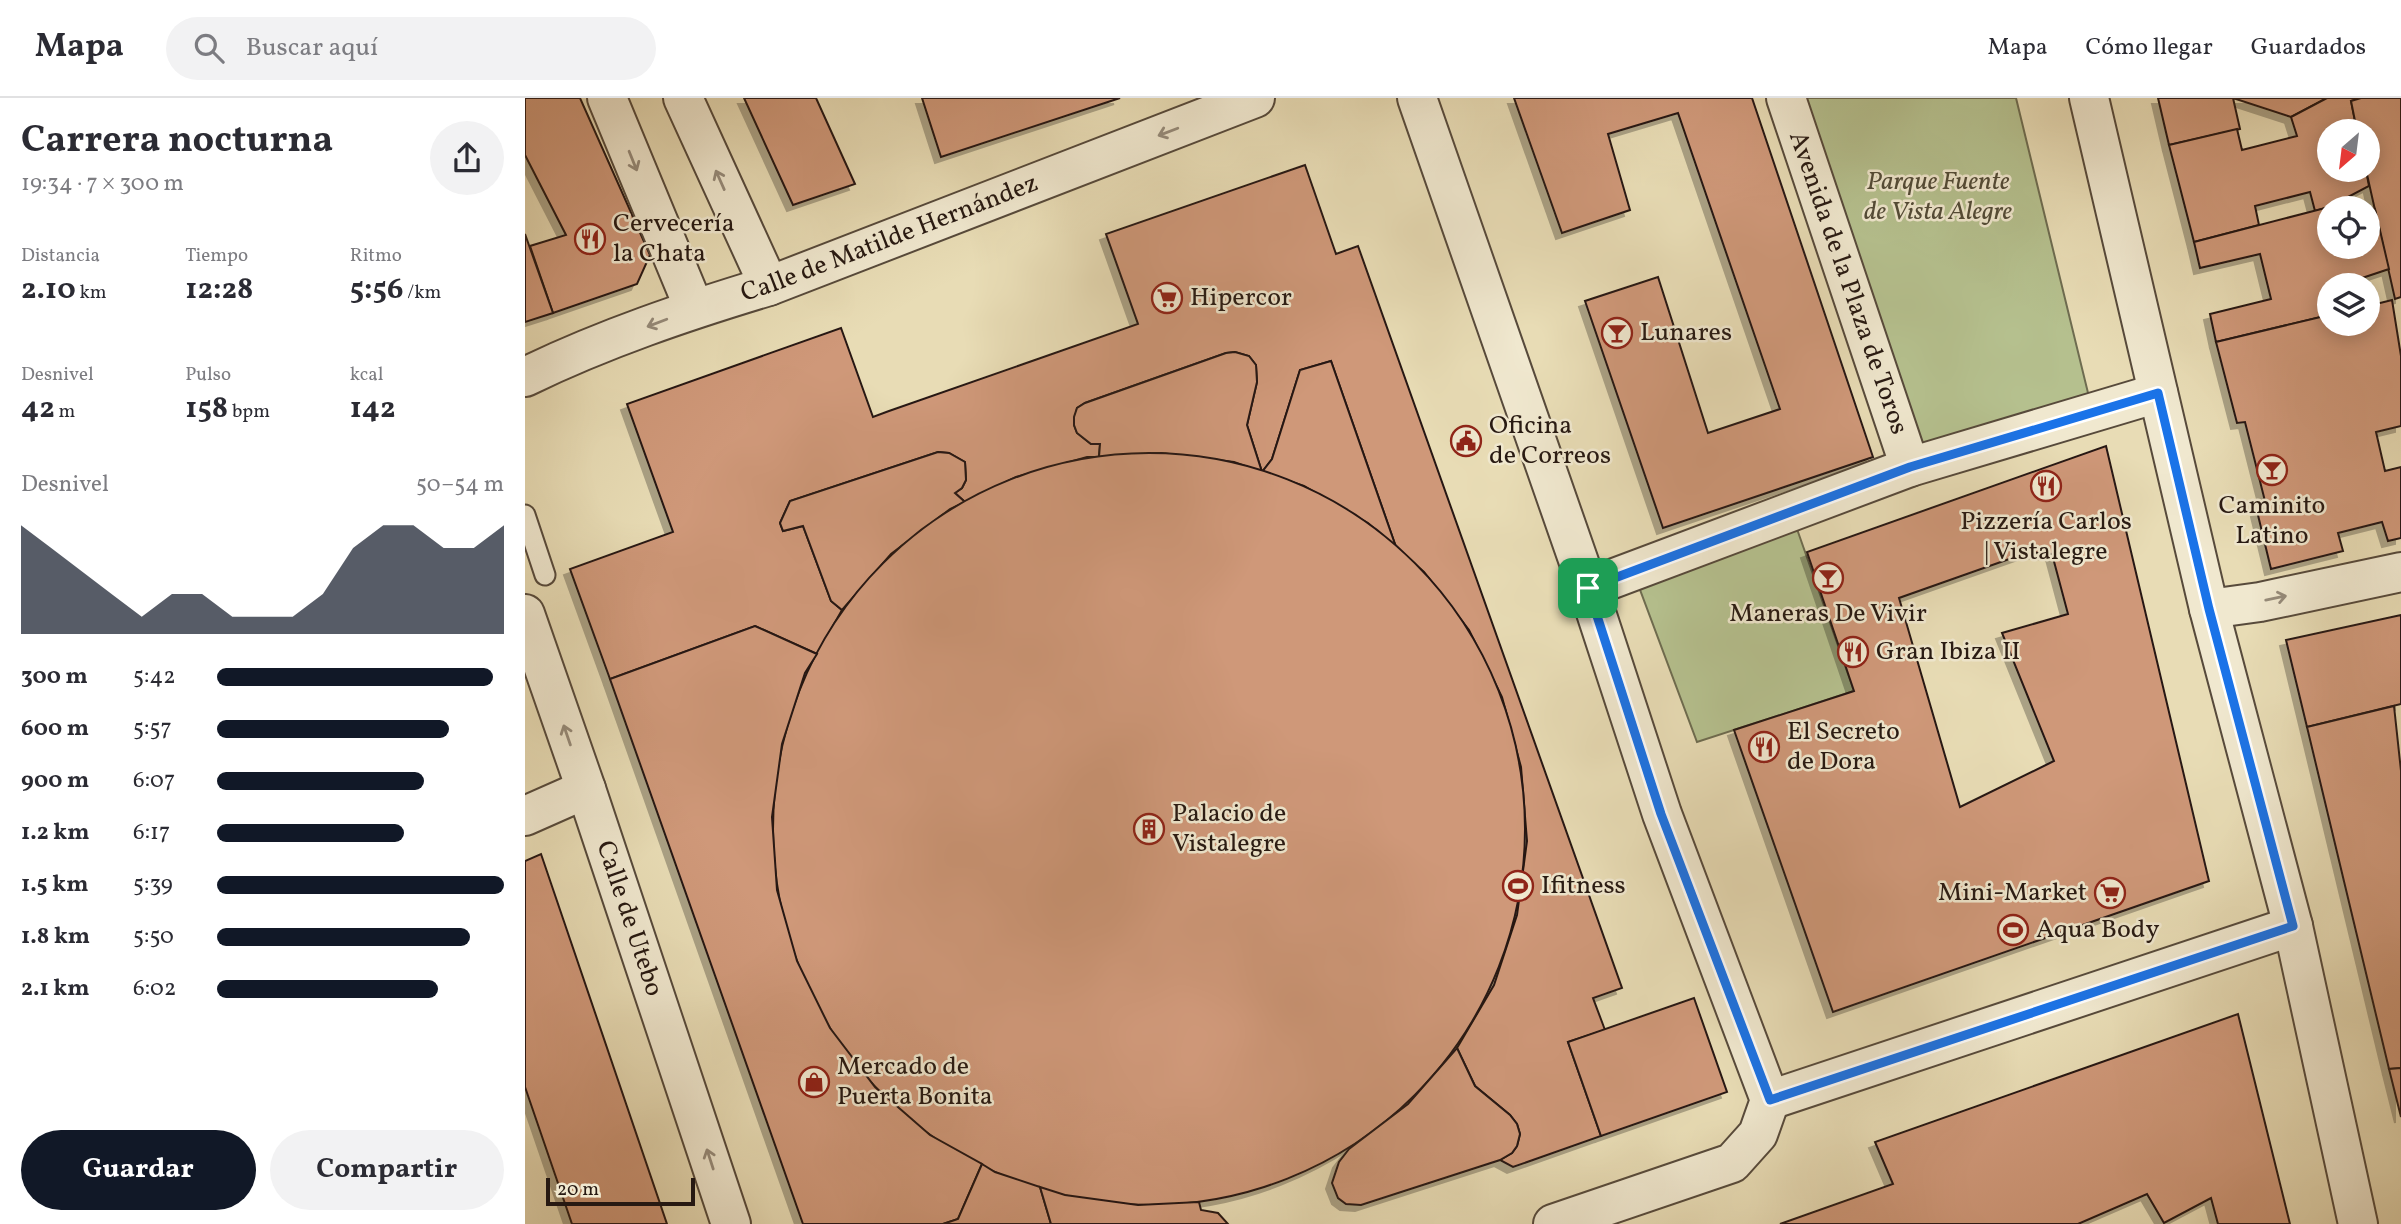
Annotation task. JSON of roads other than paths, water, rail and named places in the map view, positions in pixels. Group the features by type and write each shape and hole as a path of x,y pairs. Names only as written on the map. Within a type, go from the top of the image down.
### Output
{"street":[{"path":"607,98 694,309"},
{"path":"683,98 769,286"},
{"name":"Calle de Matilde Hernández","path":"525,377 694,309 769,286 1255,98"},
{"path":"1417,98 1588,588 1661,814 1770,1100 1758,1134 1732,1163 1553,1224"},
{"name":"Avenida de la Plaza de Toros","path":"1786,98 1910,467"},
{"path":"2089,98 2209,609 2293,926 2358,1224"},
{"name":"Avenida de la Plaza de Toros","path":"1588,588 1910,467 2158,393"},
{"path":"2209,609 2401,572"},
{"name":"Calle de Utebo","path":"525,614 731,1224"},
{"path":"525,816 586,789"},
{"path":"1770,1100 2293,926"}],"lane":[{"path":"525,515 545,575"}],"place":[{"name":"Cervecería la Chata","path":"590,239"},
{"name":"Hipercor","path":"1167,298"},
{"name":"Lunares","path":"1617,333"},
{"name":"Oficina de Correos","path":"1466,441"},
{"name":"Caminito Latino","path":"2272,470"},
{"name":"Pizzería Carlos | Vistalegre","path":"2046,486"},
{"name":"Maneras De Vivir","path":"1828,578"},
{"name":"Gran Ibiza II","path":"1853,652"},
{"name":"El Secreto de Dora","path":"1764,747"},
{"name":"Palacio de Vistalegre","path":"1149,829"},
{"name":"Ifitness","path":"1518,886"},
{"name":"Mini-Market","path":"2110,893"},
{"name":"Aqua Body","path":"2013,930"},
{"name":"Mercado de Puerta Bonita","path":"814,1082"}],"park label":[{"name":"Parque Fuente de Vista Alegre","path":"1938,197"}]}
